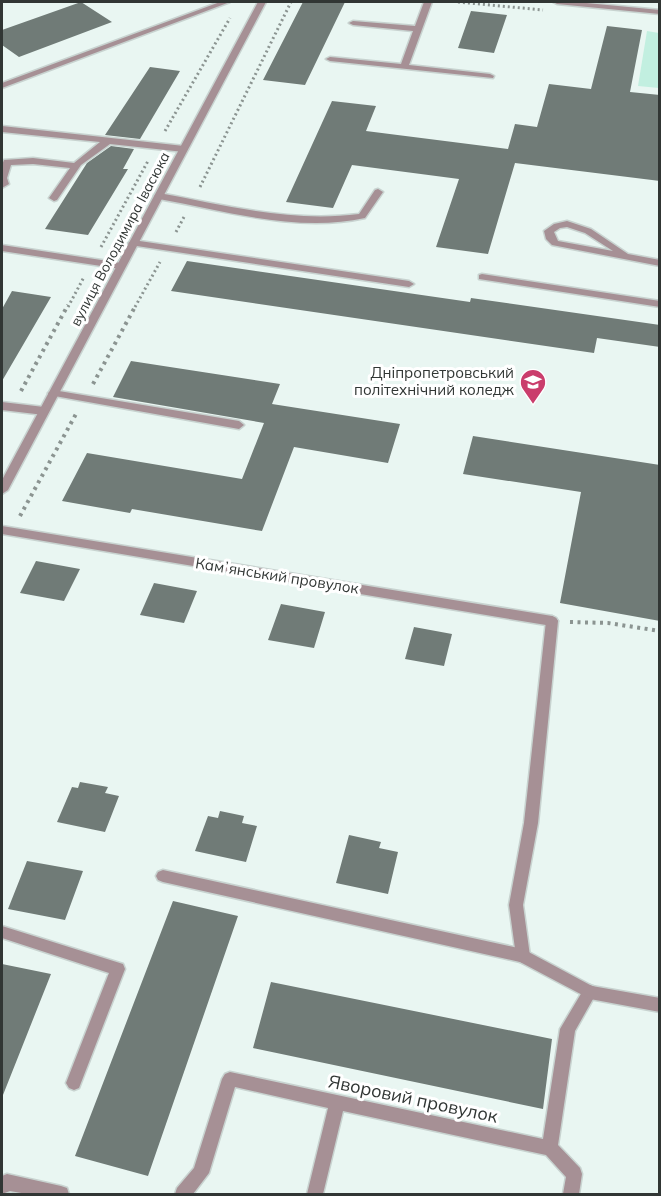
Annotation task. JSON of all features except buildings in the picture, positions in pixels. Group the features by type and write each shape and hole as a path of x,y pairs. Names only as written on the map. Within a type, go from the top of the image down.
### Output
{"street":[{"path":"2,86 226,2"},
{"name":"вулиця Володимира Івасюка","path":"2,490 262,2"},
{"path":"404,67 428,2"},
{"path":"557,2 660,12"},
{"path":"353,23 418,29"},
{"path":"330,59 490,76"},
{"path":"2,129 184,149"},
{"path":"54,198 76,166 108,141"},
{"path":"2,186 7,162 33,161 76,166"},
{"path":"159,196 308,219 344,220 362,216 378,192"},
{"path":"625,256 607,241 570,223 557,225 549,231 555,243 625,256 660,262"},
{"path":"133,243 409,284"},
{"path":"2,248 121,266"},
{"path":"482,277 660,304"},
{"path":"53,393 239,425"},
{"path":"2,406 44,411"},
{"name":"Камʼянський провулок","path":"7,531 552,621"},
{"path":"523,956 516,905 531,823 552,621"},
{"path":"163,876 523,956 590,992 660,1005"},
{"path":"2,932 118,969 74,1083"},
{"path":"572,1194 574,1174 550,1148 567,1029 590,992"},
{"name":"Яворовий провулок","path":"183,1194 201,1173 230,1080 550,1148"},
{"path":"315,1194 337,1102"},
{"path":"2,1187 7,1182 61,1194"}],"path":[{"path":"7,531 85,399 193,201 291,2"},
{"path":"552,621 608,623 660,631"}],"green space":[{"path":"647,31 659,33 659,88 638,86"}],"place":[{"name":"Дніпропетровський політехнічний коледж","path":"533,405"}]}
